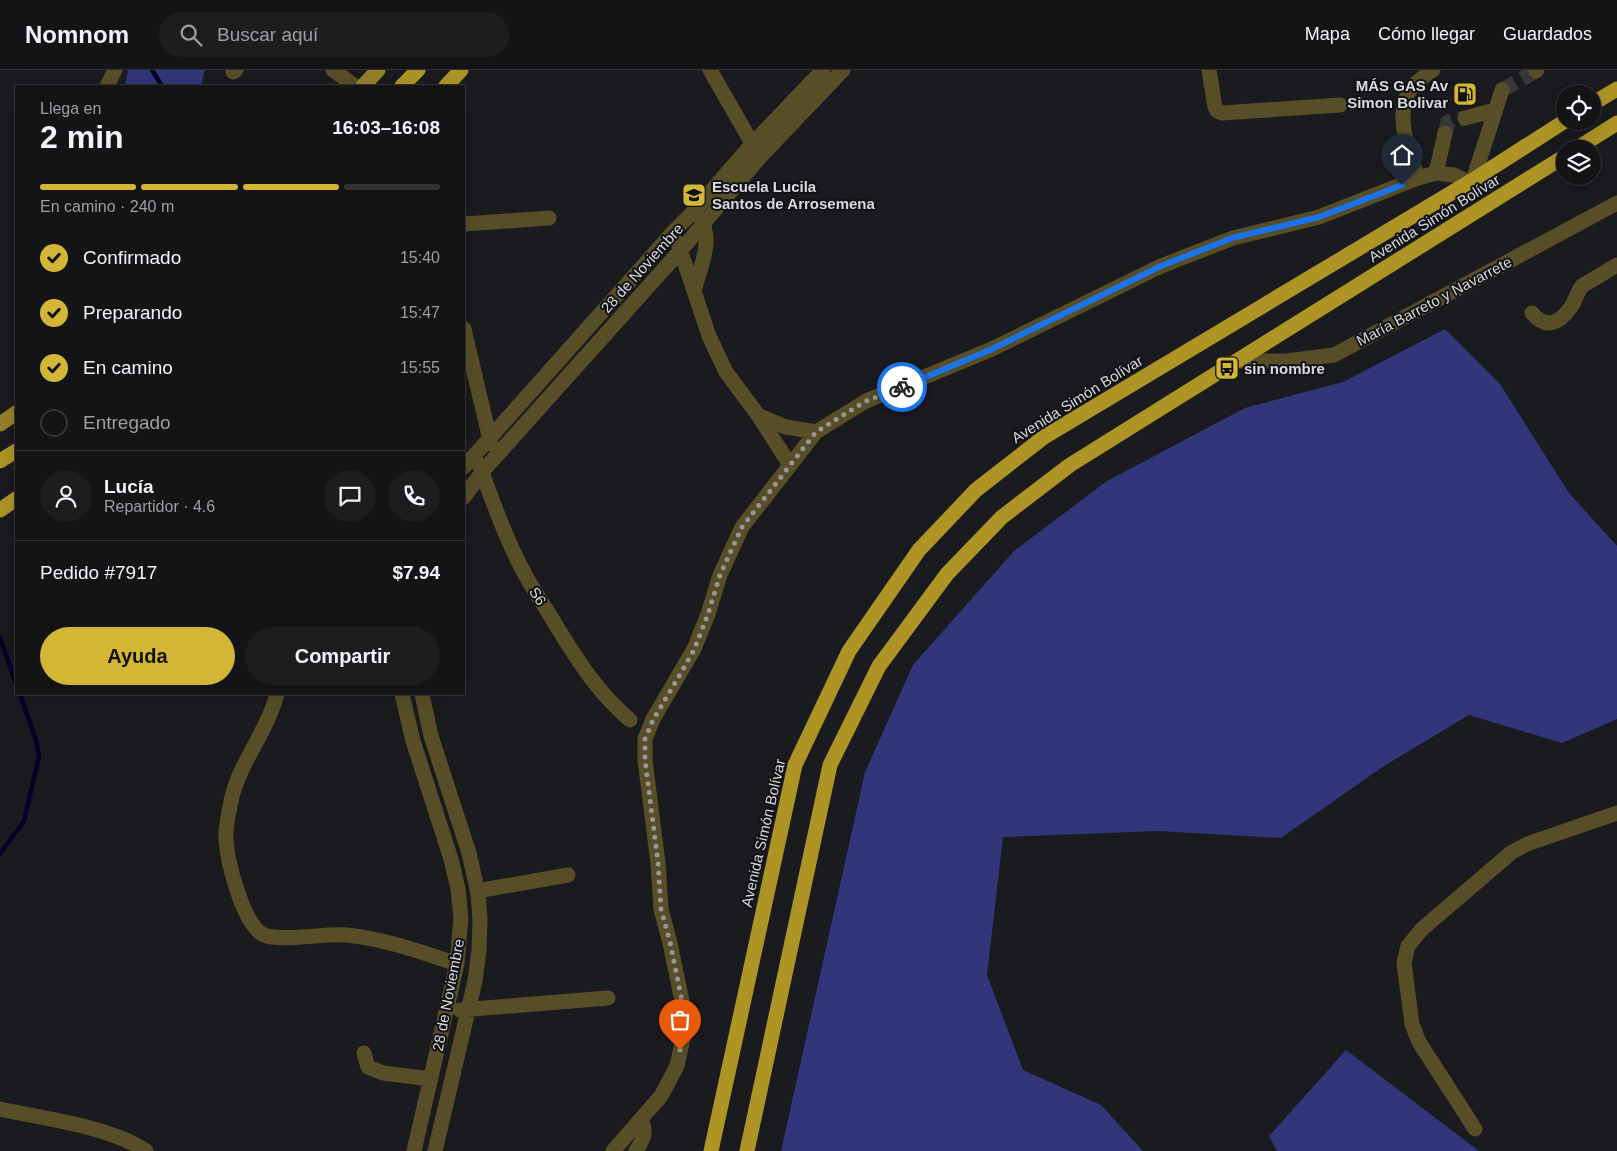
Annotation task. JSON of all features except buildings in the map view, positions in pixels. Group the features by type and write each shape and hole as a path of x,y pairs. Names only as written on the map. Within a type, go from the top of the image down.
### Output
{"highway":[{"path":"403,85 418,70"},
{"path":"447,85 462,70"},
{"path":"1601,99 1617,89"},
{"path":"1590,140 1617,123"},
{"name":"Avenida Simón Bolívar","path":"711,1151 795,765 849,651 919,550 976,490 1044,437 1471,181 1556,127"},
{"name":"Avenida Simón Bolívar","path":"747,1151 830,765 880,666 947,574 1002,517 1070,466 1556,162"},
{"path":"0,461 15,452"},
{"path":"0,510 15,500"}],"main road":[{"path":"364,85 378,70"},
{"path":"0,424 15,414"}],"street":[{"path":"108,85 115,70"},
{"path":"333,70 354,85"},
{"path":"710,70 760,157"},
{"name":"28 de Noviembre","path":"465,466 675,230 694,212 753,143 823,70"},
{"path":"465,496 482,472 681,250 760,157 844,70"},
{"path":"1209,70 1215,107 1217,111 1222,113 1340,105"},
{"path":"1418,178 1407,143 1403,114 1406,96 1419,80 1433,70"},
{"path":"614,1151 661,1096 677,1066 684,1034 682,1001 661,909 658,862 645,760 645,739 653,720 694,650 720,575 742,527 816,432 866,401 992,349 1161,266 1232,238 1319,217 1418,178 1436,173 1454,175 1471,181 1502,90"},
{"path":"1465,118 1495,110"},
{"path":"1436,173 1445,132"},
{"name":"María Barreto y Navarrete","path":"1240,361 1286,361 1334,355 1617,203"},
{"path":"694,212 706,230 706,242 694,291"},
{"path":"465,224 549,218"},
{"path":"675,230 709,336 726,372 758,415 790,465"},
{"path":"1532,313 1538,320 1549,324 1558,321 1572,307 1582,286 1617,265"},
{"path":"465,338 495,458"},
{"path":"758,415 786,427 816,432"},
{"name":"S6","path":"475,454 526,577 578,661 596,685 619,711 630,720"},
{"path":"277,695 269,716 240,773 231,800 226,838 235,887 254,928 265,935 279,937 346,935 384,942 457,964"},
{"name":"28 de Noviembre","path":"402,695 413,741 451,859 458,889 461,918 457,964 414,1151"},
{"path":"422,695 432,736 469,853 478,891 480,920 475,981 435,1151"},
{"path":"1475,1129 1418,1042 1412,1024 1404,963 1408,946 1422,929 1512,852 1527,844 1617,812"},
{"path":"478,891 568,875"},
{"path":"447,1010 468,1010 608,998"},
{"path":"364,1053 368,1067 383,1073 432,1079"},
{"path":"0,1109 96,1130 135,1144 146,1151"},
{"path":"636,1151 644,1136 645,1128 641,1119"}],"shaded area":[{"path":"128,70 205,70 201,85 125,85"},
{"path":"1445,329 1500,384 1569,493 1617,546 1617,719 1562,743 1469,715 1384,766 1281,838 1158,831 1003,837 987,975 1023,1070 1101,1105 1143,1151 781,1151 865,772 913,665 1014,551 1107,481 1245,408 1343,382"},
{"path":"1346,1050 1479,1151 1277,1151 1269,1136"}],"waterway":[{"path":"152,70 161,85"},
{"path":"0,637 15,681"},
{"path":"0,854 24,821 39,756 36,740 20,695"}],"tunnel":[{"path":"1502,90 1536,71"},
{"path":"1445,133 1448,122 1465,118"}],"way so far":[{"path":"680,1050 684,1034 682,1001 661,909 658,862 645,760 645,739 653,720 694,650 720,575 742,527 816,432 866,401 902,387"}],"place":[{"name":"MÁS GAS Av Simon Bolivar","path":"1465,94"},
{"name":"Escuela Lucila Santos de Arrosemena","path":"694,195"},
{"name":"sin nombre","path":"1227,368"}],"route":[{"path":"902,387 992,349 1161,266 1232,238 1319,217 1402,185"}]}
